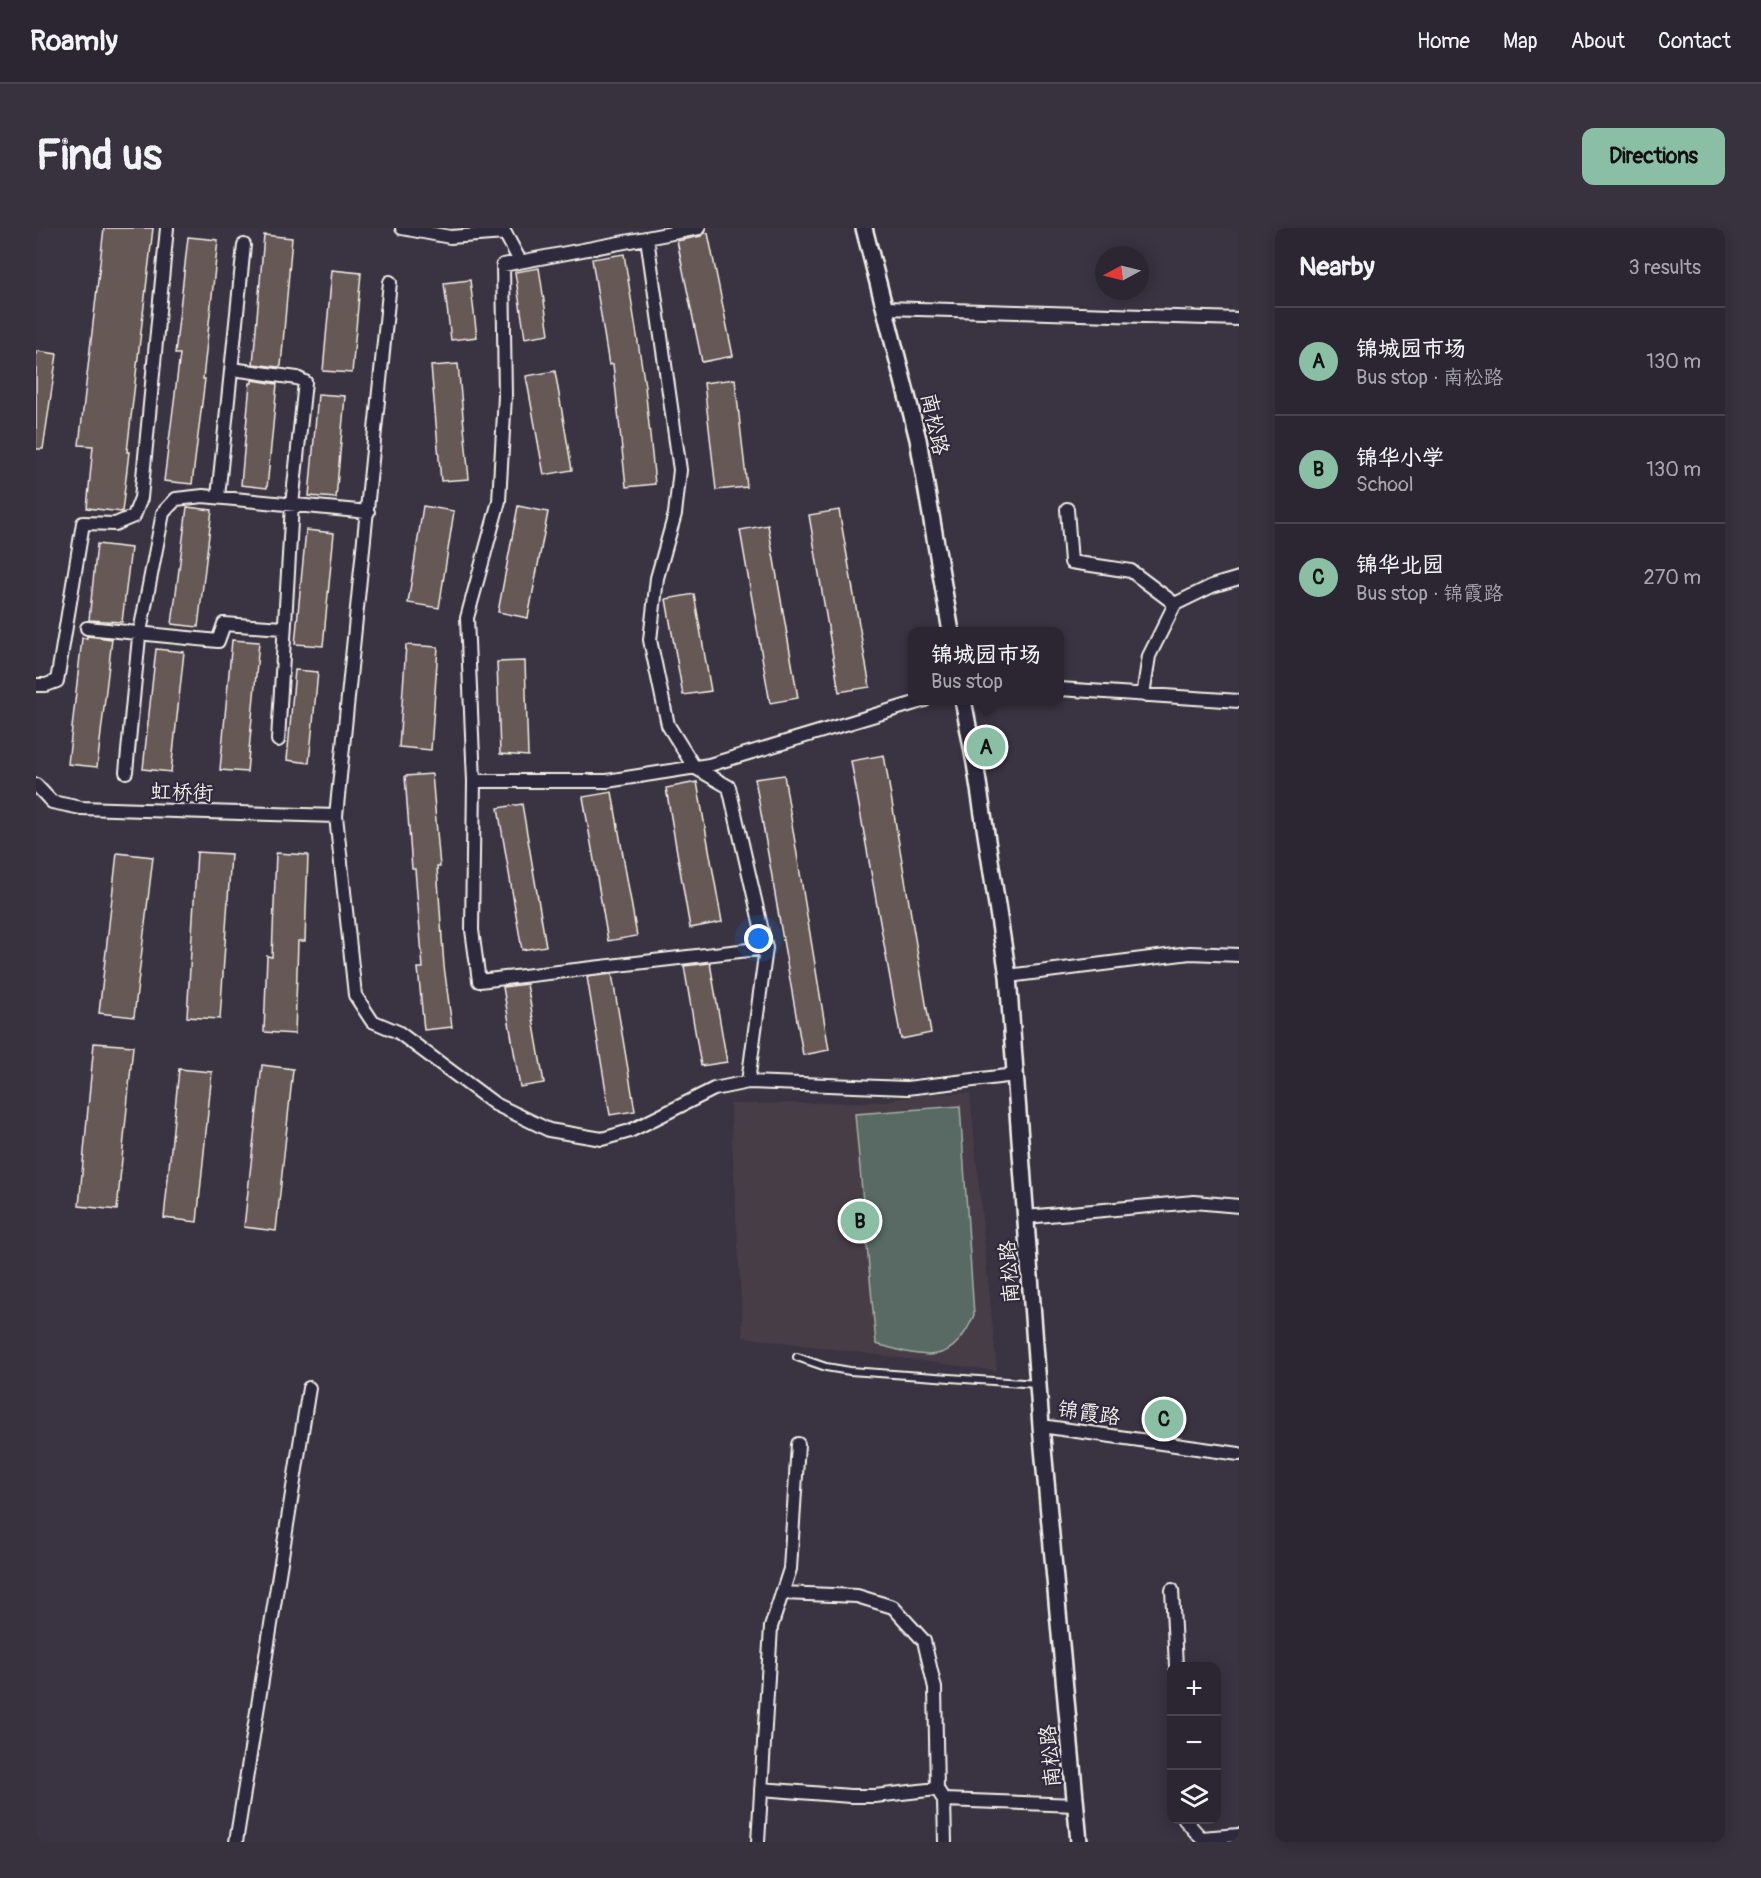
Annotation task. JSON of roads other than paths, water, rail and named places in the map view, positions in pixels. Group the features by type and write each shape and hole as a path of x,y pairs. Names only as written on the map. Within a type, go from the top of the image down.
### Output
{"street":[{"path":"36,685 46,685 57,681 83,523 115,524 134,516 141,498 167,228"},
{"path":"402,228 439,231 450,237 505,233 520,261"},
{"path":"699,228 503,265 505,396 499,501 467,618 474,780 472,930 479,981 766,948"},
{"name":"南松路","path":"864,228 918,439 950,627"},
{"path":"647,238 680,470 675,514 657,578 650,640 668,725 693,767 729,787 766,948 748,1082"},
{"path":"219,497 244,245"},
{"path":"390,282 336,816 355,994 372,1021 398,1032 495,1104 549,1130 602,1139 630,1131 714,1089 748,1082 907,1088 1015,1075"},
{"path":"886,308 1239,319"},
{"path":"232,369 297,378 305,382 292,505 278,741"},
{"path":"126,772 140,633 163,513 176,498 219,497 368,512"},
{"path":"1067,509 1071,562 1131,572 1175,604"},
{"path":"1143,694 1149,656 1175,604 1212,586 1239,578"},
{"path":"87,628 218,641 224,624 283,628"},
{"path":"1064,689 1239,701"},
{"path":"474,780 608,781 709,765 908,705"},
{"name":"南松路","path":"964,705 1008,976 1041,1426 1079,1842"},
{"name":"虹桥街","path":"36,785 38,790 52,802 81,808 336,816"},
{"path":"1008,976 1190,953 1239,955"},
{"path":"1026,1217 1194,1202 1239,1206"},
{"path":"236,1842 309,1388"},
{"name":"锦霞路","path":"1041,1426 1239,1454"},
{"path":"758,1842 771,1627 790,1569 798,1444"},
{"path":"1172,1590 1176,1662"},
{"path":"782,1593 857,1596 893,1607 924,1641 935,1688 940,1794 945,1842"},
{"path":"761,1789 850,1796 940,1794 1076,1805"},
{"path":"1188,1824 1202,1840 1239,1835"}],"lane":[{"path":"797,1357 826,1367 850,1371 1038,1384"}],"place":[{"name":"锦城园市场","path":"986,747"},
{"name":"锦华小学","path":"860,1221"},
{"name":"锦华北园","path":"1164,1419"}]}
